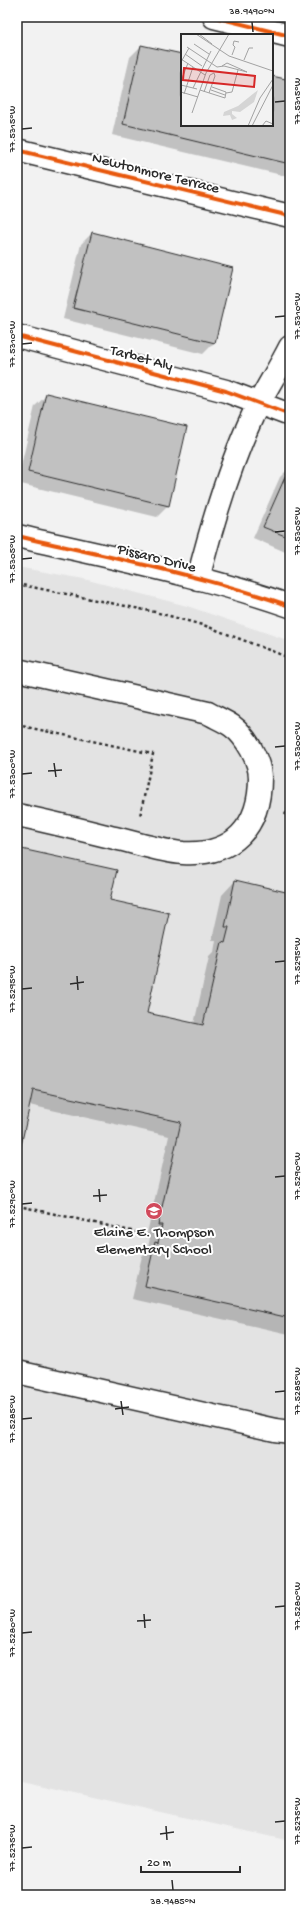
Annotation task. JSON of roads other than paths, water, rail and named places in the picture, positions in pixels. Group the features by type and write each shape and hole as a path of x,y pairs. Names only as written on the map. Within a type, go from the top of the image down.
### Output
{"street":[{"path":"214,17 290,36"},
{"name":"Newtonmore Terrace","path":"17,150 290,216"},
{"name":"Tarbet Aly","path":"17,336 226,391 290,415"},
{"path":"198,579 216,510 252,416 290,347"},
{"name":"Pissaro Drive","path":"17,536 198,579 252,593 290,606"},
{"path":"17,670 208,714 233,726 252,749 260,776 259,801 251,822 239,838 221,848 203,853 182,853 17,815"},
{"path":"17,1372 275,1430 290,1432"}],"place":[{"name":"Elaine E. Thompson Elementary School","path":"154,1211"}]}
